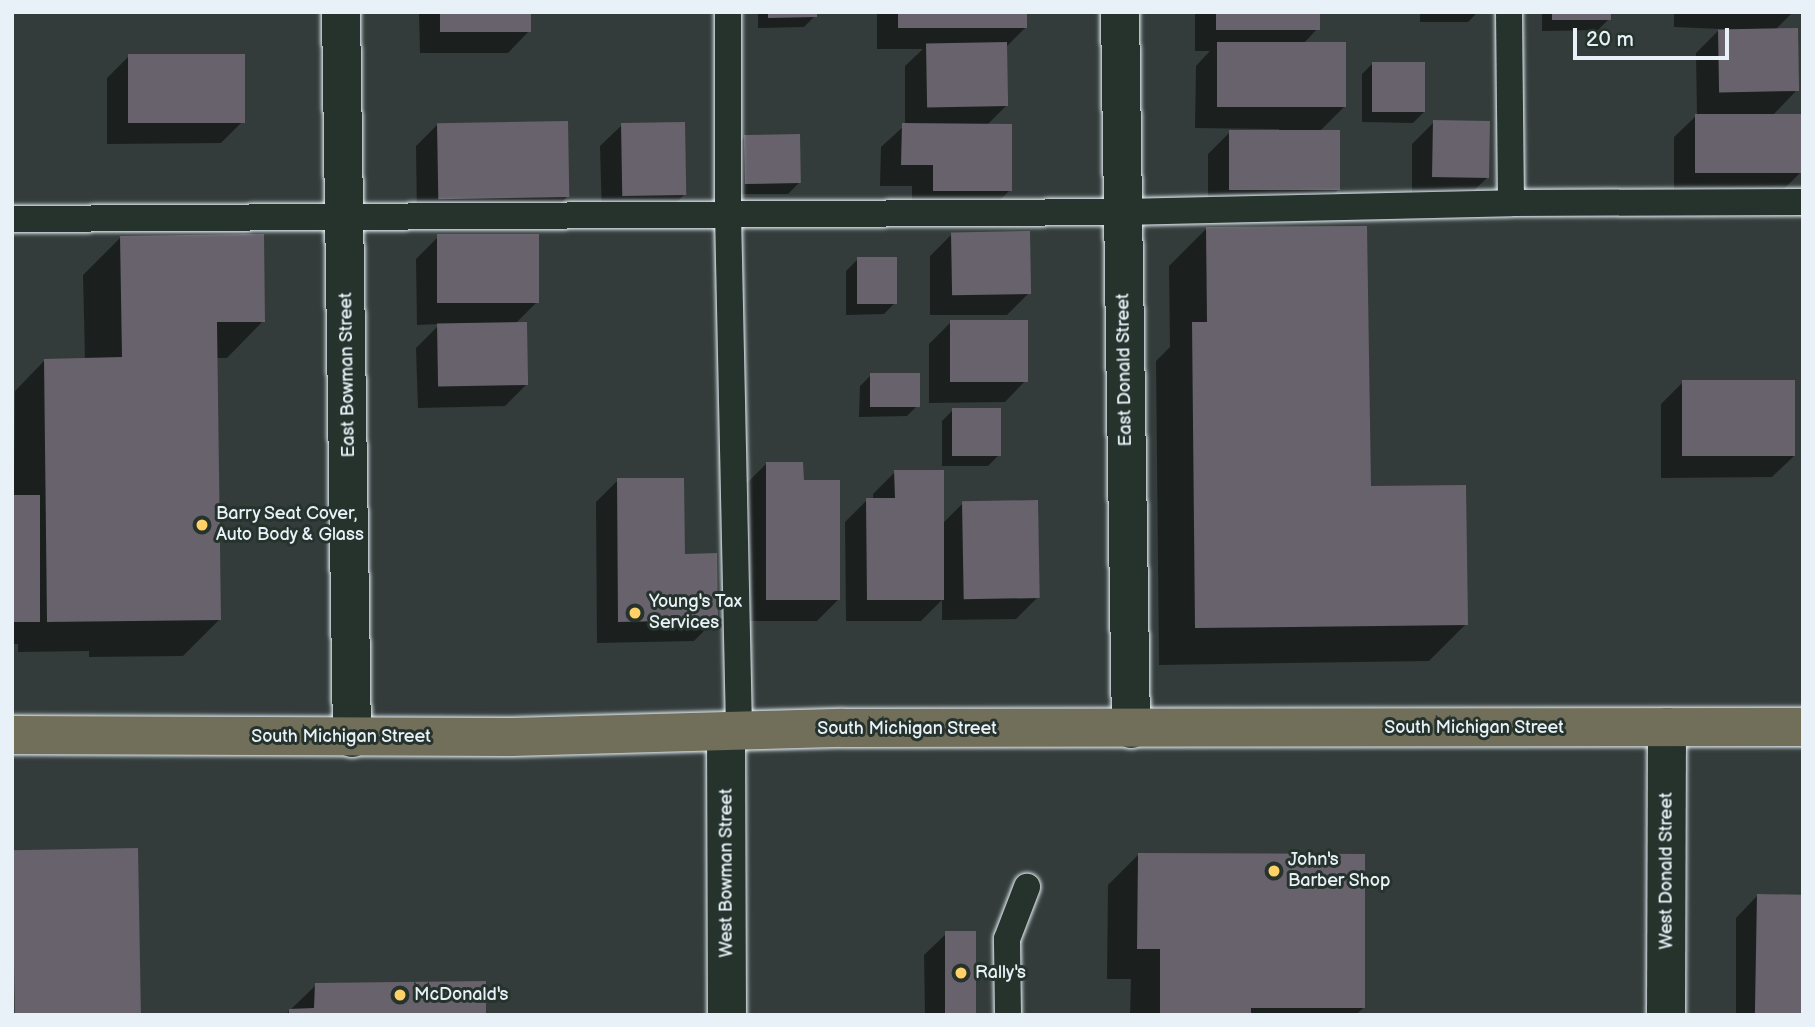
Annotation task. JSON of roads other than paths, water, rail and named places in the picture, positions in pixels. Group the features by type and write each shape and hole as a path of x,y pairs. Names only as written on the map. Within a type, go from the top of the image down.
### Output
{"main road":[{"name":"South Michigan Street","path":"12,735 352,738 843,728 1803,726"}],"street":[{"name":"East Bowman Street","path":"341,12 352,738"},
{"name":"East Donald Street","path":"1120,12 1130,729"},
{"name":"West Donald Street","path":"1666,1015 1668,727"},
{"name":"West Bowman Street","path":"727,1015 733,732"}],"lane":[{"path":"728,12 733,732"},
{"path":"1510,12 1511,203"},
{"path":"12,219 1122,212 1511,203 1803,202"},
{"path":"1008,1015 1007,939 1027,887"}],"place":[{"name":"Barry Seat Cover, Auto Body & Glass","path":"202,525"},
{"name":"Young's Tax Services","path":"635,613"},
{"name":"John's Barber Shop","path":"1274,871"},
{"name":"Rally's","path":"961,973"},
{"name":"McDonald's","path":"400,995"}]}
